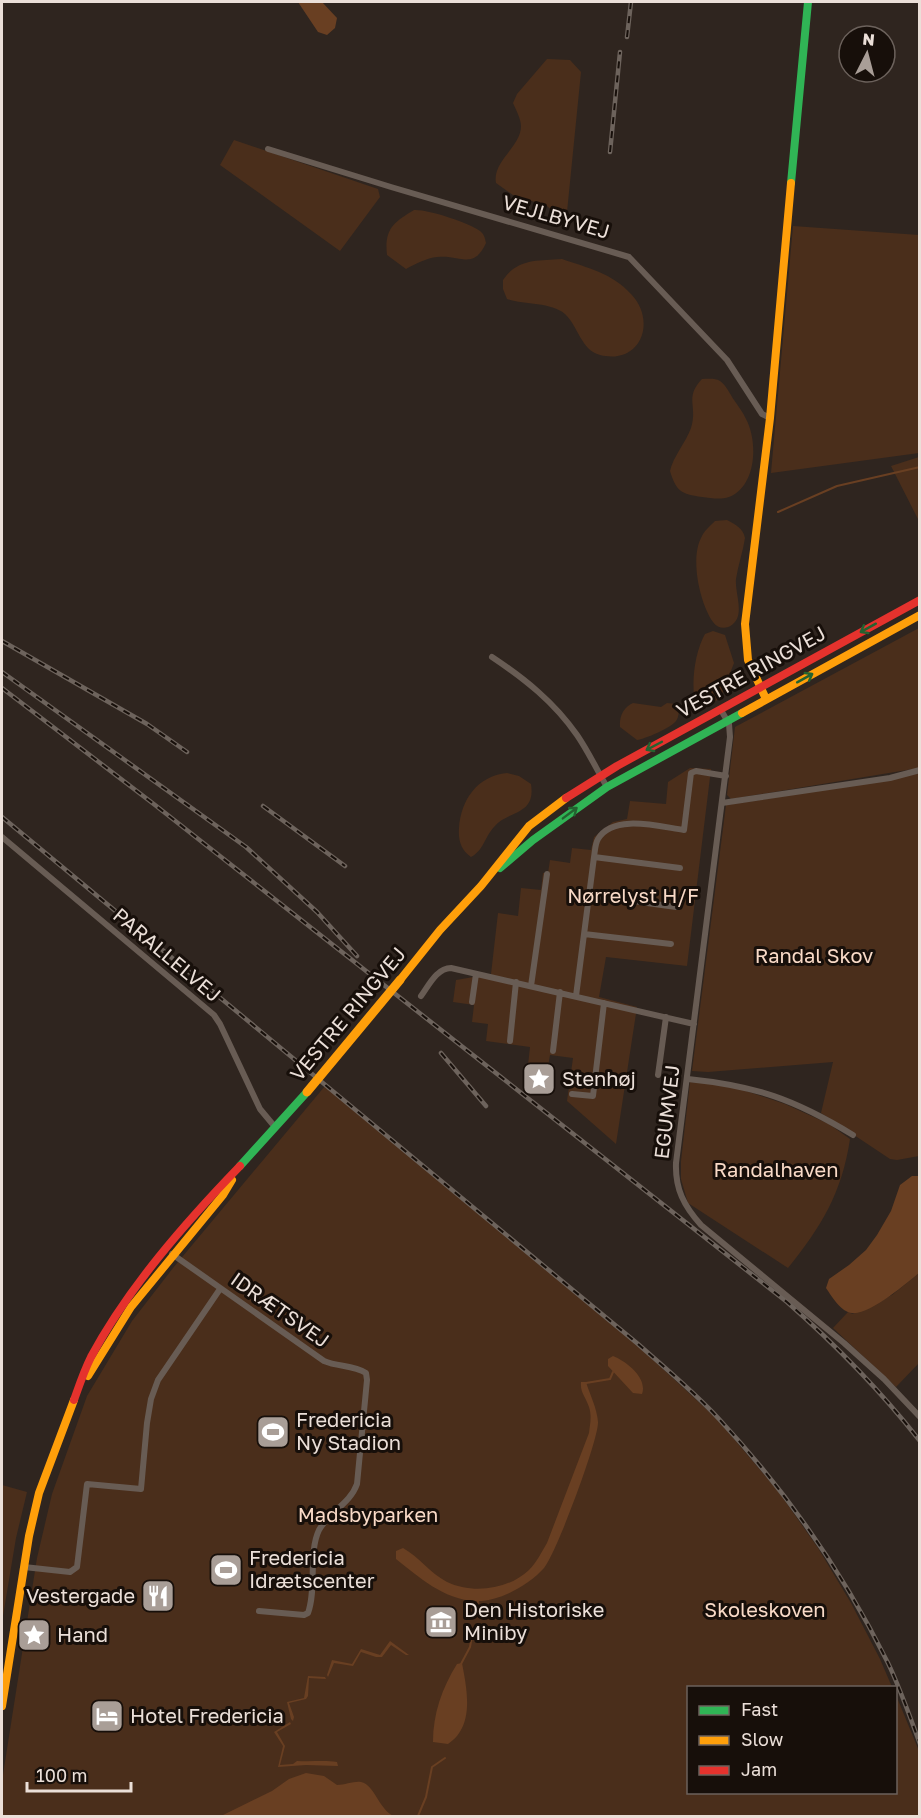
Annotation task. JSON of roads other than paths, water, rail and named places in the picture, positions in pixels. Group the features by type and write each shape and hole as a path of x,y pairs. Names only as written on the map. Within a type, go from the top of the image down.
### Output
{"main road":[{"path":"766,699 748,660 745,624 770,418 808,2"},
{"name":"VESTRE RINGVEJ","path":"2,1706 24,1567 39,1493 76,1396 121,1321 215,1191 307,1092 529,826 601,776 920,600"},
{"name":"VESTRE RINGVEJ","path":"481,886 533,840 607,787 920,615"}],"street":[{"name":"VEJLBYVEJ","path":"268,149 629,257 727,360 762,414 770,418"},
{"path":"492,657 522,677 558,710 578,737 607,787"},
{"name":"EGUMVEJ","path":"721,710 727,720 730,737 676,1173 677,1186 689,1211 718,1240 844,1343 884,1379 920,1417"},
{"path":"722,803 890,777 920,770"},
{"path":"576,996 594,857 599,836 618,824 628,823 684,830 691,773 696,771 726,776"},
{"name":"PARALLELVEJ","path":"2,837 214,1015 260,1109 275,1127"},
{"path":"594,857 680,868"},
{"path":"531,986 547,873"},
{"path":"590,895 676,907"},
{"path":"584,934 671,944"},
{"path":"421,996 445,968 516,982 694,1024"},
{"path":"472,1002 476,974"},
{"path":"510,1041 516,982"},
{"path":"553,1051 560,992"},
{"path":"572,1094 592,1096 604,1003"},
{"path":"658,1075 666,1017"},
{"path":"688,1079 722,1082 768,1092 812,1112 853,1135"},
{"name":"IDRÆTSVEJ","path":"170,1252 324,1361 366,1373 357,1484 354,1493 319,1531 308,1613 304,1615 259,1611"},
{"path":"24,1567 70,1572 77,1568 87,1484 141,1489 147,1423 151,1399 158,1380 220,1289"}],"waterway":[{"path":"778,512 837,486 920,467"},
{"path":"586,1383 610,1379 613,1372"},
{"path":"476,1616 478,1601"},
{"path":"461,1664 470,1647 473,1630"},
{"path":"418,1816 426,1797 432,1767 445,1758"}],"railway":[{"path":"627,37 631,2"},
{"path":"610,152 620,52"},
{"path":"2,641 147,724 187,752"},
{"path":"2,672 246,847 317,912 357,956"},
{"path":"2,688 155,805 787,1302 856,1368 920,1441"},
{"path":"263,806 345,866"},
{"path":"2,817 638,1344 709,1409 744,1447 790,1504 833,1566 888,1663 920,1744"},
{"path":"441,1053 486,1106"}],"place":[{"name":"Stenhøj","path":"539,1079"},
{"name":"Fredericia Ny Stadion","path":"273,1432"},
{"name":"Fredericia Idrætscenter","path":"226,1570"},
{"name":"Vestergade","path":"158,1596"},
{"name":"Den Historiske Miniby","path":"441,1622"},
{"name":"Hand","path":"34,1635"},
{"name":"Hotel Fredericia","path":"107,1716"}],"park label":[{"name":"Nørrelyst H/F","path":"633,896"},
{"name":"Randal Skov","path":"814,956"},
{"name":"Randalhaven","path":"776,1170"},
{"name":"Madsbyparken","path":"368,1515"},
{"name":"Skoleskoven","path":"765,1610"}]}
